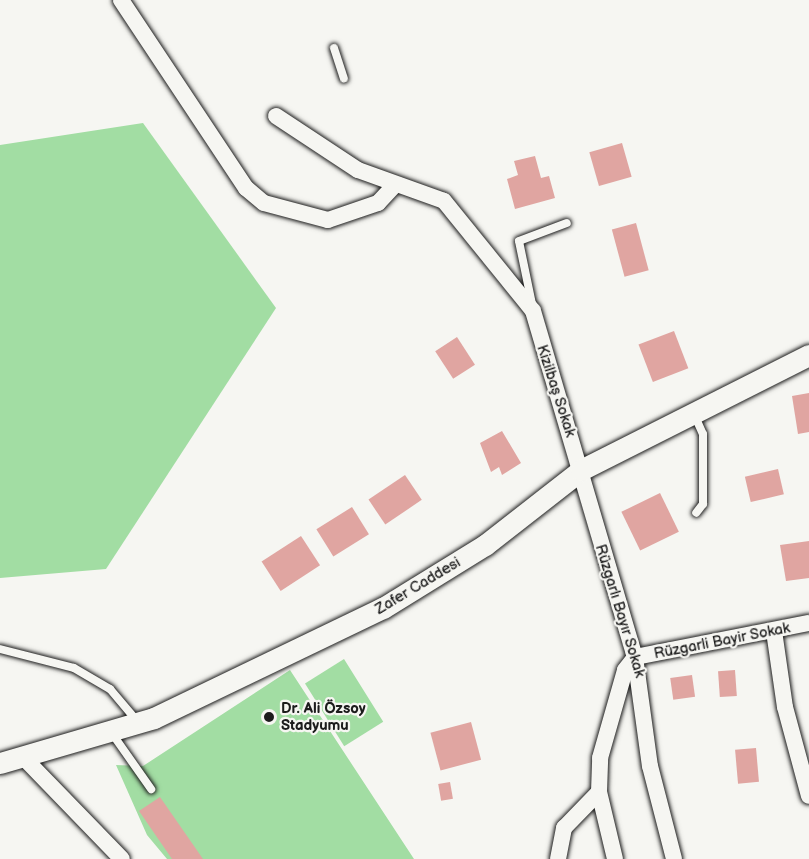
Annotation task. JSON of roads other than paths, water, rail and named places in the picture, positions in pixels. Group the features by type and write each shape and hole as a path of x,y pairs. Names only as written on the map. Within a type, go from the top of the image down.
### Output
{"street":[{"path":"121,0 246,188 264,203 328,220 378,202 395,185"},
{"path":"276,116 358,170 444,201 533,310"},
{"name":"Kizilbaş Sokak","path":"533,310 581,470"},
{"name":"Zafer Caddesi","path":"0,763 25,759 111,732 205,697 383,608 485,545 581,470 693,411 809,355"},
{"name":"Rüzgarlı Bayır Sokak","path":"581,470 635,657 650,766 674,859"},
{"name":"Rüzgarli Bayir Sokak","path":"635,657 809,623"},
{"path":"774,631 785,707 809,796"},
{"path":"615,859 599,792 600,758 618,691 635,657"},
{"path":"25,759 122,859"},
{"path":"558,859 564,828 599,792"}],"lane":[{"path":"334,48 344,78"},
{"path":"533,310 519,241 567,223"},
{"path":"693,411 703,434 703,504 696,513"},
{"path":"0,649 74,668 110,689 138,723"},
{"path":"111,732 151,789"}],"place":[{"name":"Dr. Ali Özsoy Stadyumu","path":"269,717"}]}
